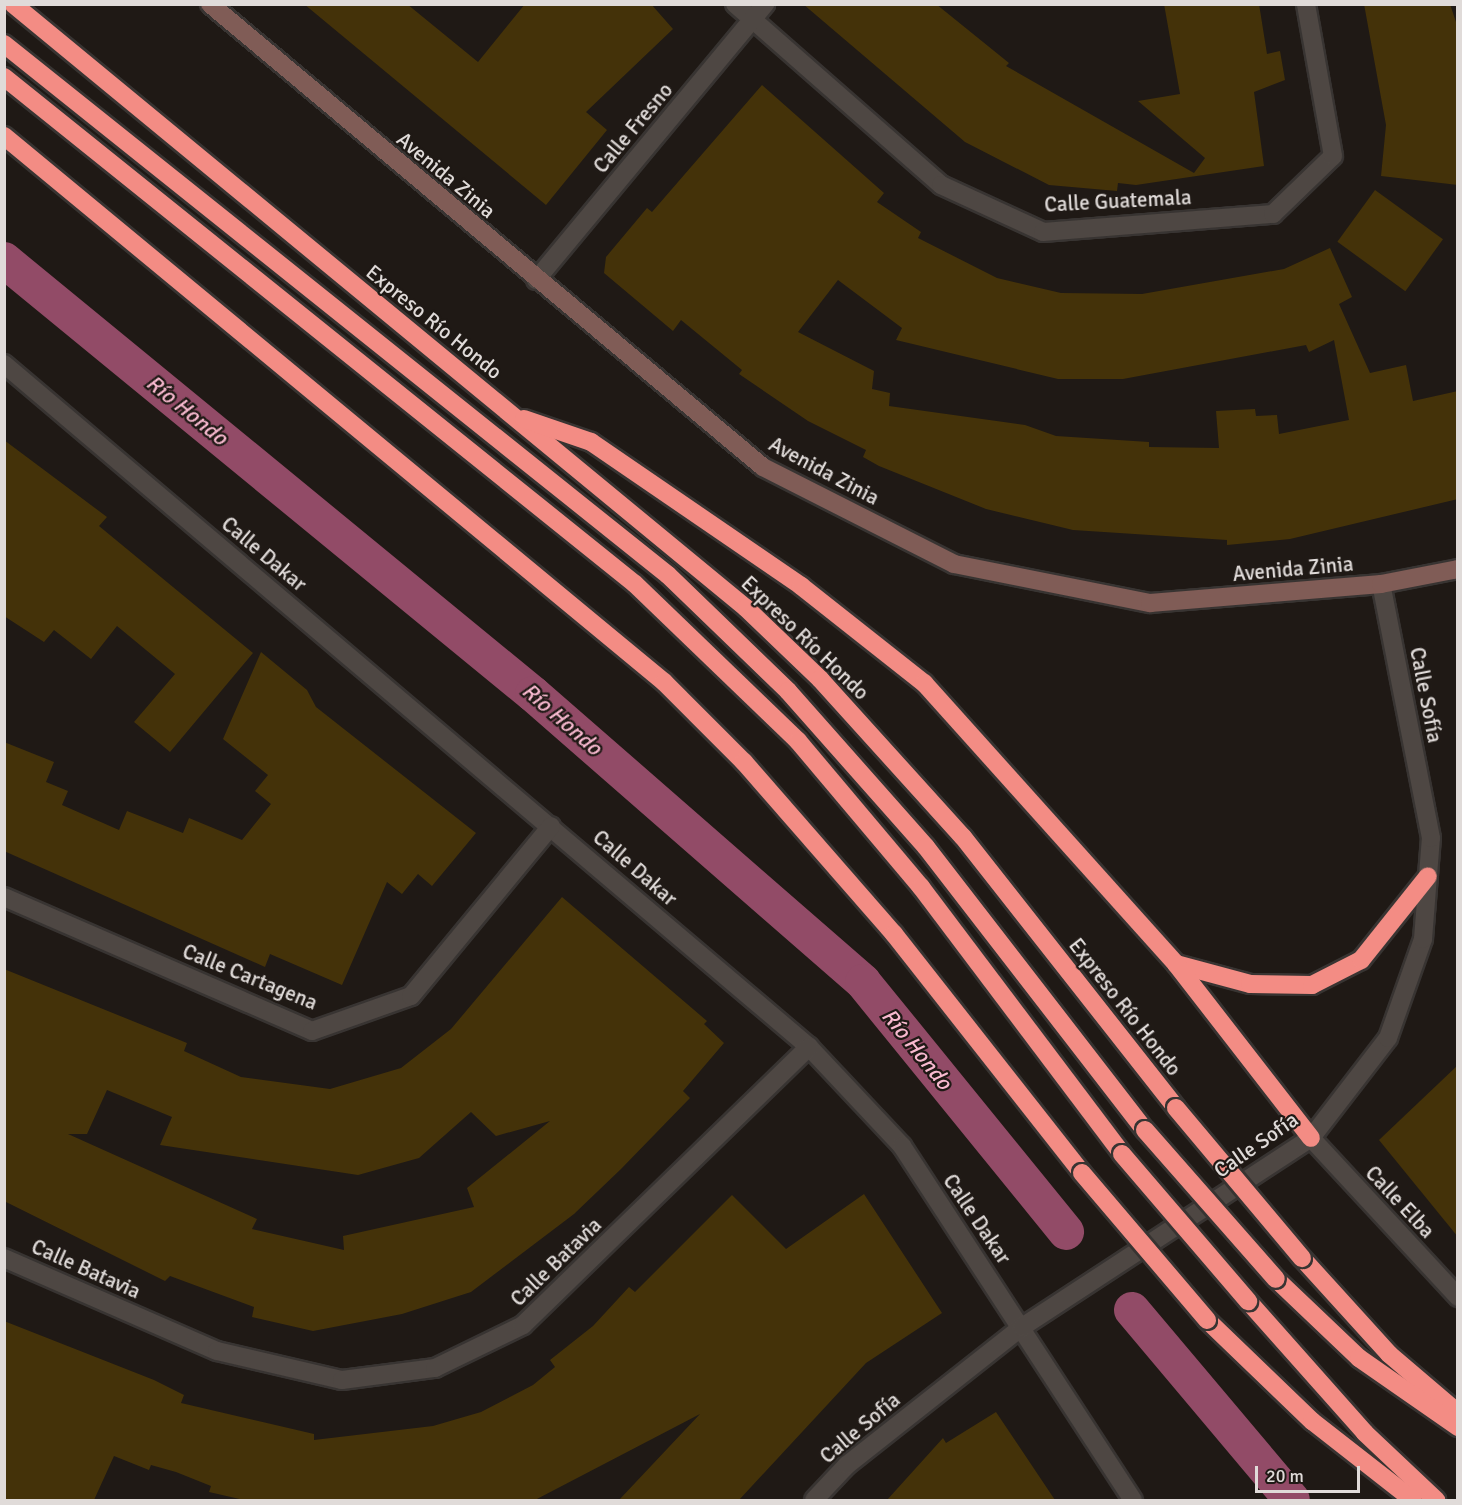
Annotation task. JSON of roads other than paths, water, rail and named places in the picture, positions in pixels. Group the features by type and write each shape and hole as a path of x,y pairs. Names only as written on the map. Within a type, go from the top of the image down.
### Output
{"highway":[{"name":"Expreso Río Hondo","path":"13,4 746,608 820,679 963,837 1176,1108 1302,1258 1389,1354 1458,1413"},
{"path":"4,44 668,575 788,692 926,847 1145,1130 1276,1279 1359,1358 1458,1427"},
{"path":"4,77 635,584 798,741 921,887 1122,1154 1365,1433 1436,1500"},
{"path":"4,136 664,682 813,839 1082,1173 1207,1320 1312,1421 1413,1500"},
{"path":"513,416 591,442 874,642 932,692 1176,964 1311,1138"},
{"path":"1176,964 1250,984 1312,985 1361,960 1428,876"}],"street":[{"name":"Avenida Zinia","path":"210,4 536,280 763,467 954,564 1150,603 1381,584 1458,569"},
{"name":"Calle Guatemala","path":"735,4 751,21 941,185 1043,232 1273,214 1333,156 1306,4"},
{"name":"Calle Fresno","path":"536,280 765,4"},
{"name":"Calle Dakar","path":"4,364 809,1047 902,1146 1133,1500"},
{"name":"Calle Sofía","path":"814,1500 847,1465 1022,1327 1311,1138 1388,1038 1423,939 1431,838 1381,584"},
{"name":"Calle Cartagena","path":"4,897 312,1030 411,996 551,826"},
{"name":"Calle Batavia","path":"4,1258 217,1351 342,1380 435,1368 523,1325 809,1047"},
{"name":"Calle Elba","path":"1311,1138 1458,1297"}],"waterway":[{"name":"Río Hondo","path":"4,260 533,694 863,982 1066,1232"},
{"name":"Río Hondo","path":"1132,1310 1292,1500"}]}
